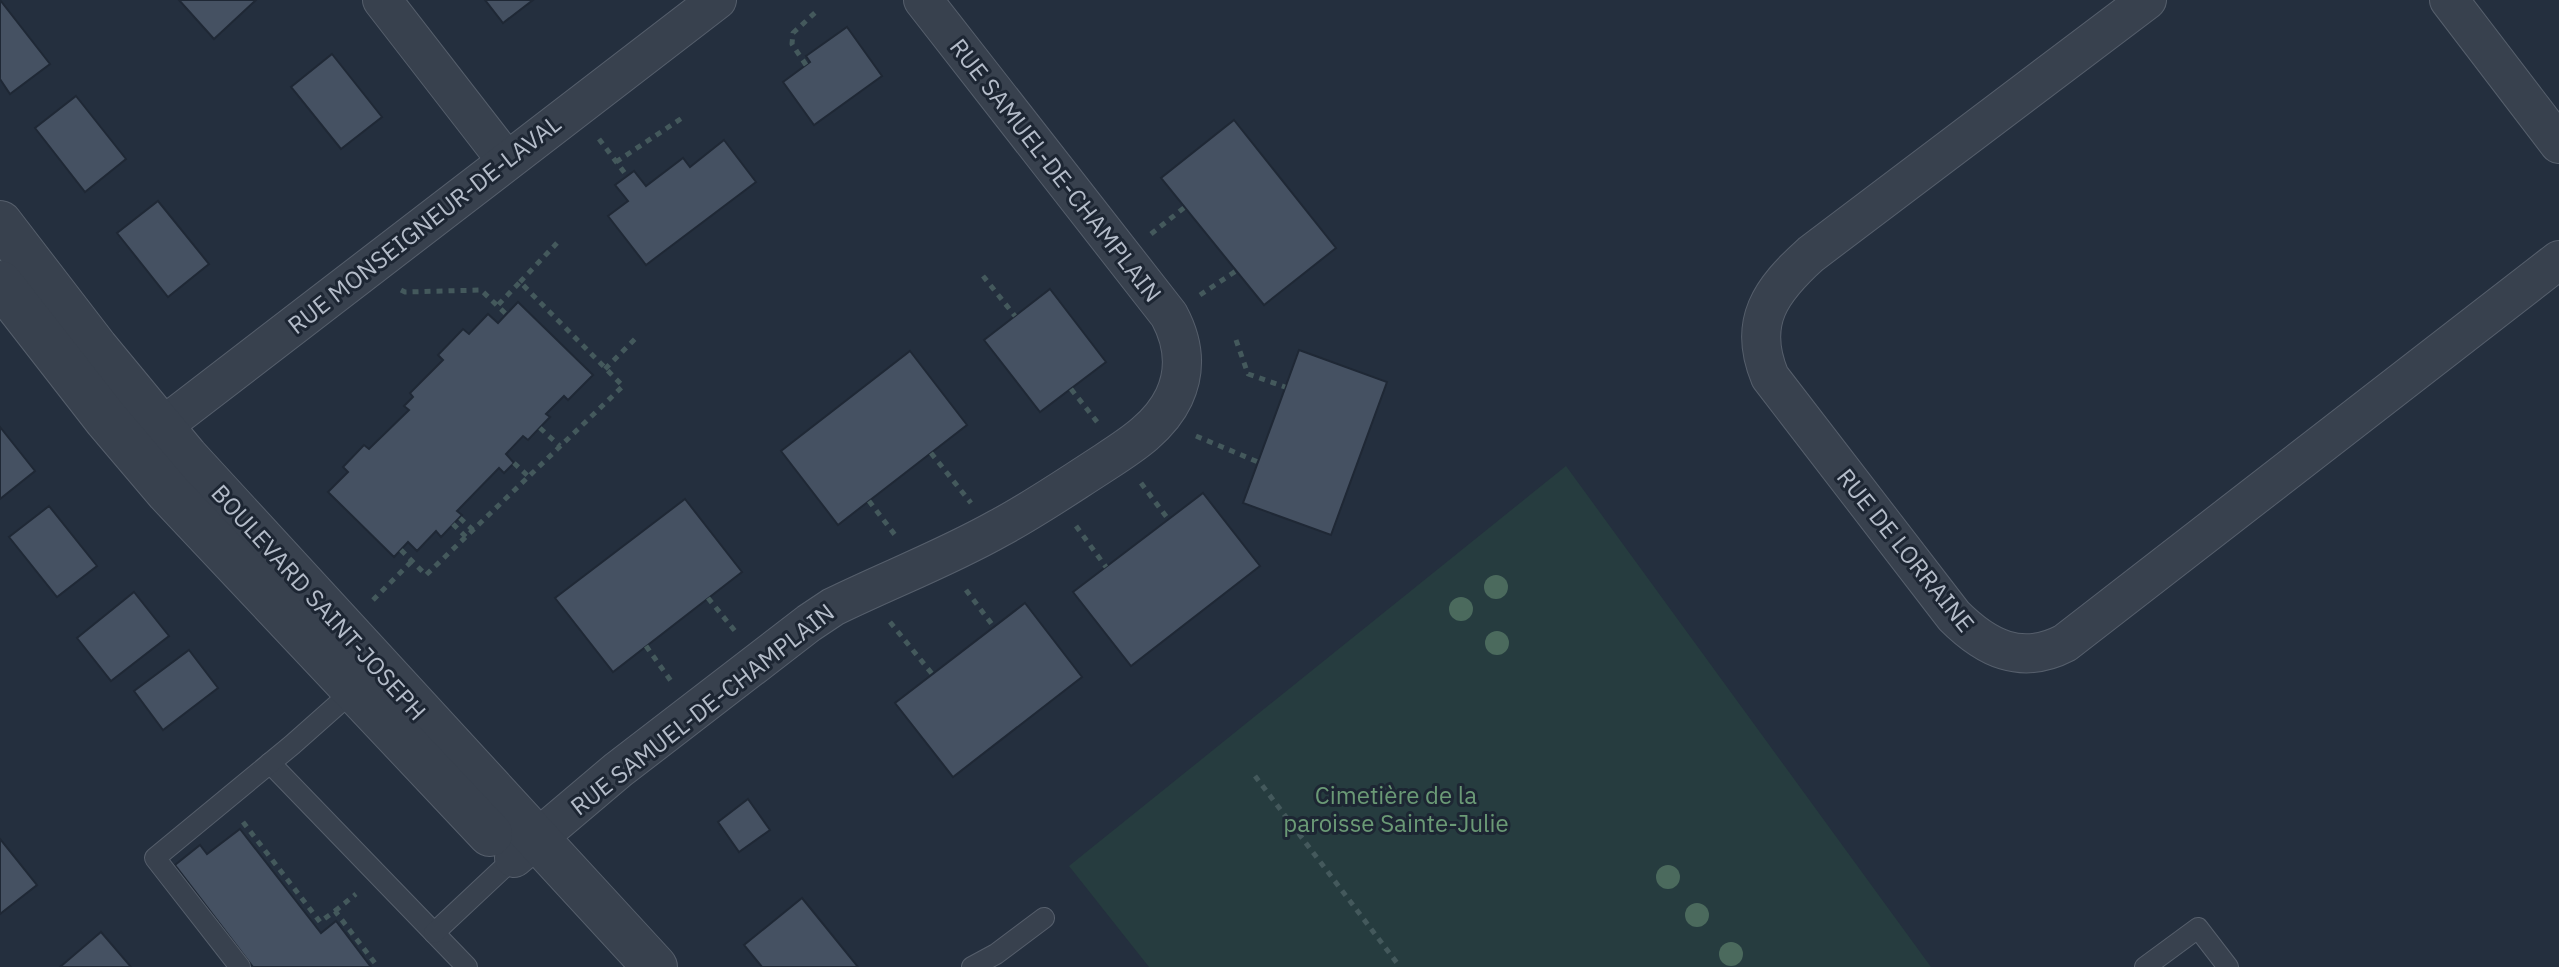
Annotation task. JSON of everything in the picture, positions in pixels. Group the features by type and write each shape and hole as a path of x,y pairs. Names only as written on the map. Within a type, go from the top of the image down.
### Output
{"street":[{"path":"382,0 506,160"},
{"name":"RUE MONSEIGNEUR-DE-LAVAL","path":"146,438 717,0"},
{"name":"RUE SAMUEL-DE-CHAMPLAIN","path":"526,848 618,770 833,607 997,529 1058,493 1133,443 1165,411 1174,396 1181,374 1182,351 1178,332 1169,315 923,0"},
{"name":"RUE DE LORRAINE","path":"2147,0 1811,254 1775,291 1765,312 1760,354 1770,377 1954,616 1981,640 2017,653 2050,651 2065,643 2559,260"},
{"path":"2449,0 2559,144"},
{"name":"BOULEVARD SAINT-JOSEPH","path":"0,223 146,438 354,690 655,967"},
{"name":"BOULEVARD SAINT-JOSEPH","path":"0,283 526,848 615,967"}],"lane":[{"path":"240,967 155,858 354,690"},
{"path":"270,763 467,967"},
{"path":"434,933 526,848"},
{"path":"972,967 996,954 1044,918"},
{"path":"2145,967 2198,928 2228,967"}],"path":[{"path":"806,65 792,44 793,33 819,9"},
{"path":"616,162 685,116"},
{"path":"497,306 557,243"},
{"path":"983,276 1015,316"},
{"path":"401,550 426,575 623,386 520,282"},
{"path":"394,285 405,292 481,290 506,314"},
{"path":"605,369 638,336"},
{"path":"1236,340 1248,374 1285,387"},
{"path":"1071,389 1102,428"},
{"path":"540,428 560,447"},
{"path":"931,453 975,508"},
{"path":"514,463 529,477"},
{"path":"1058,493 1072,522 1106,567"},
{"path":"869,501 902,545"},
{"path":"460,518 473,530"},
{"path":"453,524 466,537"},
{"path":"371,602 412,561"},
{"path":"708,598 740,637"},
{"path":"646,646 675,687"},
{"path":"1255,776 1400,967"},
{"path":"231,828 241,820 276,870 320,922 335,911 378,967"}],"green space":[{"name":"Cimetière de la paroisse Sainte-Julie","path":"1566,466 1931,967 1149,967 1069,866"}],"building":[{"path":"0,0 50,64 10,94 0,79"},
{"path":"179,0 256,0 214,39"},
{"path":"485,0 533,0 503,23"},
{"path":"847,27 882,76 814,125 783,82 810,62 806,56"},
{"path":"332,54 382,117 341,149 291,87"},
{"path":"76,96 126,159 85,192 35,128"},
{"path":"1234,120 1336,248 1264,305 1161,178"},
{"path":"724,140 756,182 646,265 608,216 628,201 615,185 634,171 646,186 683,158 690,167"},
{"path":"158,201 209,264 168,297 117,233"},
{"path":"1050,289 1106,362 1040,412 984,340"},
{"path":"518,302 593,375 568,400 564,396 546,414 550,417 528,440 523,436 506,454 514,463 504,473 499,468 457,511 462,515 441,537 436,531 417,551 408,542 394,557 328,492 348,472 343,467 364,445 369,449 409,410 404,406 413,397 410,393 443,360 438,355 463,329 469,334 488,314 498,323"},
{"path":"1299,350 1387,382 1331,535 1243,503"},
{"path":"910,351 967,425 838,525 781,451"},
{"path":"0,427 35,471 0,499"},
{"path":"1203,493 1260,566 1131,666 1073,592"},
{"path":"685,499 742,572 613,672 555,598"},
{"path":"49,506 97,566 57,597 9,537"},
{"path":"134,592 169,636 111,681 77,638"},
{"path":"1025,603 1082,677 953,777 895,703"},
{"path":"189,650 218,688 163,730 134,691"},
{"path":"748,799 770,830 739,852 718,822"},
{"path":"240,829 321,933 336,921 371,967 253,967 175,865 200,845 207,854"},
{"path":"0,839 37,885 0,914"},
{"path":"802,898 858,967 762,967 744,945"},
{"path":"101,932 131,967 60,967"}]}
